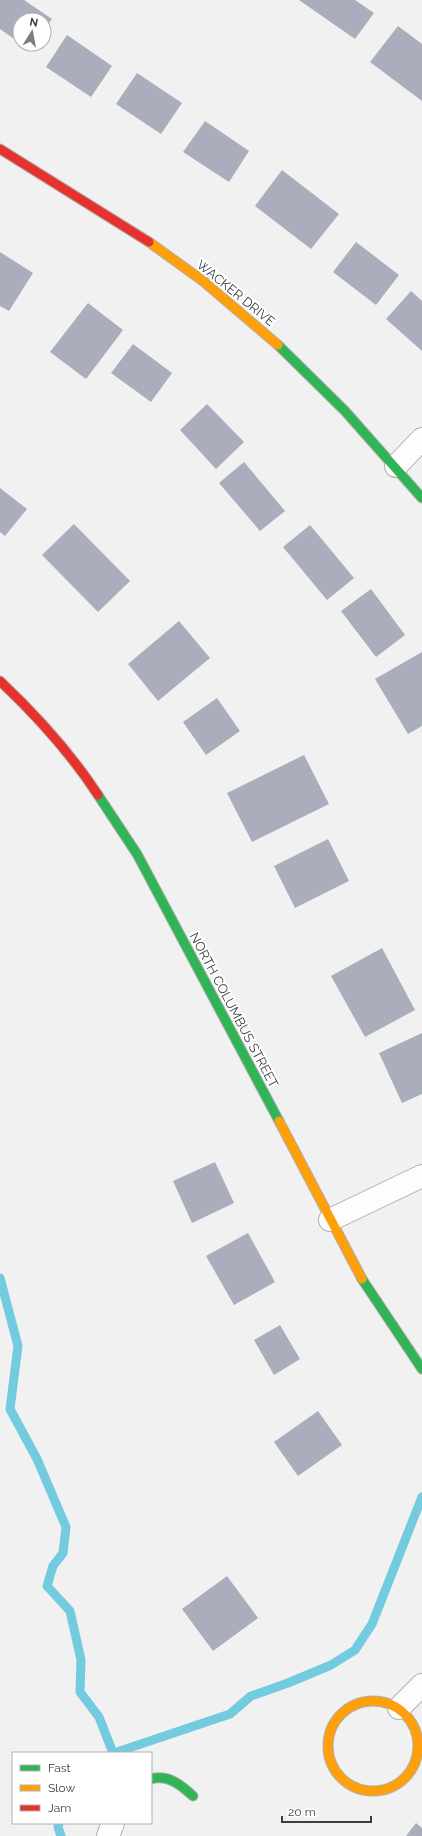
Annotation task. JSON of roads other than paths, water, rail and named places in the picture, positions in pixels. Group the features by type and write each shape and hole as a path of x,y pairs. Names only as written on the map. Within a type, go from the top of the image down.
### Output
{"street":[{"name":"WACKER DRIVE","path":"0,149 131,230 208,284 266,333 333,398 396,466 422,498"},
{"path":"396,466 422,439"},
{"name":"NORTH COLUMBUS STREET","path":"0,681 33,712 62,745 88,780 137,854 364,1282 422,1369"},
{"path":"330,1220 422,1176"},
{"path":"399,1708 422,1685"},
{"path":"381,1701 399,1708 412,1721 418,1739 417,1758 408,1774 394,1786 375,1791 356,1788 340,1777 330,1761 328,1743 333,1724 345,1710 362,1702 381,1701"},
{"path":"152,1779 164,1779 179,1783 193,1796"},
{"path":"108,1836 113,1824"}],"waterway":[{"path":"0,1278 18,1346 10,1409 37,1459 66,1527 63,1553 53,1566 47,1586 70,1611 81,1660 80,1692 99,1717 113,1752"},
{"path":"117,1752 230,1714 251,1696 288,1683 331,1665 355,1650 372,1624 422,1497"},
{"path":"59,1824 58,1827 61,1836"}]}
